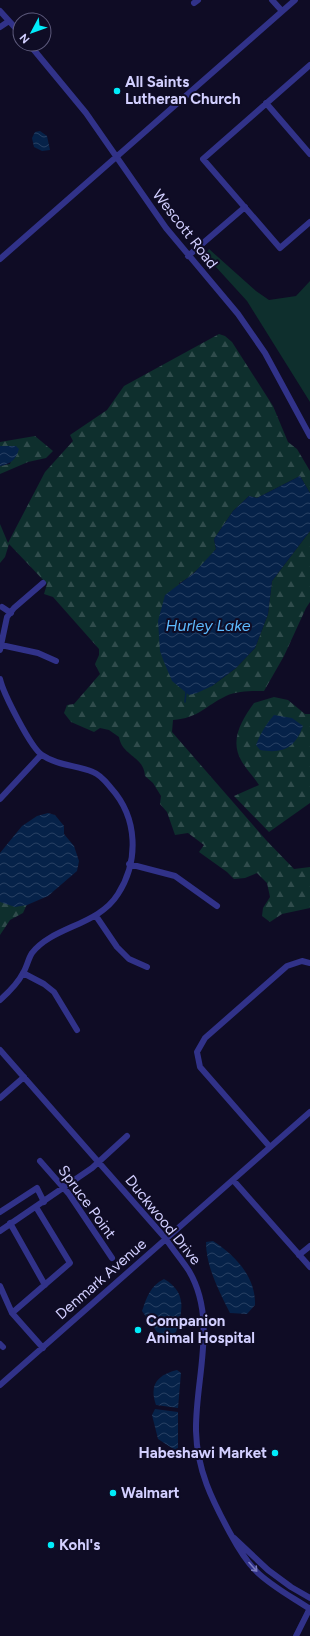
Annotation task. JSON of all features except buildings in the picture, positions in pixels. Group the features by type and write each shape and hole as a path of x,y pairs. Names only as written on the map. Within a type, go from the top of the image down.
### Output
{"street":[{"path":"272,0 282,11"},
{"path":"0,259 295,0"},
{"path":"0,11 12,24"},
{"path":"0,27 9,20"},
{"name":"Wescott Road","path":"36,52 82,108 188,256 238,314 265,353 310,436"},
{"path":"310,65 203,159 280,248 310,222"},
{"path":"266,103 310,154"},
{"path":"188,256 245,207"},
{"path":"43,583 11,613 4,628 0,648 38,653 56,661"},
{"path":"2,607 11,613"},
{"path":"0,679 1,685 31,743 41,755 55,763 94,772 104,779 116,793 126,810 132,827 134,846 126,879 118,895 96,916 44,942 31,954 23,973 10,991 0,1000"},
{"path":"0,799 41,755"},
{"path":"129,864 175,876 217,906"},
{"path":"96,916 117,947 129,960 147,967"},
{"path":"270,1147 200,1067 197,1052 205,1038 287,966 302,961 310,963"},
{"path":"23,973 44,984 54,992 77,1030"},
{"name":"Duckwood Drive","path":"0,1050 166,1240 189,1272 197,1290 202,1310 204,1338 196,1405 196,1433 200,1464 210,1497 238,1549 255,1570 284,1593 310,1609"},
{"path":"0,1098 24,1077"},
{"name":"Denmark Avenue","path":"0,1385 310,1112"},
{"path":"0,1231 92,1168 127,1136"},
{"name":"Spruce Point","path":"40,1161 69,1194 112,1258"},
{"path":"233,1180 310,1267"},
{"path":"0,1212 37,1188 44,1202"},
{"path":"12,1313 70,1263 36,1207"},
{"path":"10,1223 45,1284"},
{"path":"299,1255 310,1246"},
{"path":"0,1286 12,1313 43,1348"},
{"name":"Duckwood Drive","path":"232,1536 268,1570 310,1598"},
{"path":"296,1636 310,1609"}],"green space":[{"path":"209,249 256,291 269,300 296,296 310,281 310,402 247,301 205,255"},
{"path":"219,334 225,336 232,342 273,406 288,442 297,449 310,471 310,493 300,476 257,498 249,496 233,511 214,539 216,549 204,563 179,583 212,686 236,668 255,648 268,614 272,581 310,531 310,602 284,656 264,691 250,691 230,694 196,714 182,719 173,720 172,732 266,840 294,869 310,867 310,908 282,914 270,922 262,916 263,908 270,897 267,883 257,873 245,878 234,879 227,872 199,852 204,845 188,833 175,835 167,812 160,804 161,796 153,783 145,776 144,769 141,764 124,748 119,737 109,730 100,728 94,732 71,722 64,713 67,705 74,704 100,674 95,664 99,655 99,649 53,597 44,594 47,584 9,544 5,557 0,563 0,524 8,543 45,472 73,441 70,435 107,410 124,386"},
{"path":"35,436 53,451 46,458 28,462 0,474 0,466 10,464 16,446 0,446 0,442"},
{"path":"274,697 288,700 305,714 310,714 310,803 269,832 234,796 259,785 244,765 238,754 238,731 254,703"},
{"path":"0,895 28,902 23,913 10,920 0,935"}],"water":[{"path":"40,131 47,136 50,150 42,151 34,147 32,138 35,132"},
{"path":"0,446 16,446 19,449 12,461 0,466"},
{"name":"Hurley Lake","path":"300,476 310,493 310,531 272,581 268,614 255,648 236,668 212,686 189,695 172,681 160,651 158,621 165,595 194,573 216,549 214,539 233,511 249,496 257,498"},
{"path":"274,715 292,718 303,726 300,734 292,744 282,750 260,750 256,745 261,733"},
{"path":"48,813 55,815 64,826 64,834 74,846 79,861 77,871 48,896 27,905 15,907 0,902 0,853 22,826 37,816"},
{"path":"213,1241 236,1260 248,1276 252,1285 255,1305 247,1314 230,1313 214,1279 208,1261 206,1242"},
{"path":"164,1279 177,1290 181,1302 180,1317 176,1332 168,1336 157,1332 142,1311 147,1297 152,1289"},
{"path":"177,1370 181,1373 178,1408 156,1405 154,1398 154,1386 156,1382 164,1375"},
{"path":"155,1409 178,1412 178,1452 158,1439 152,1415"}],"waterway":[{"path":"185,702 186,692"}],"place":[{"name":"All Saints Lutheran Church","path":"117,91"},
{"name":"Companion Animal Hospital","path":"138,1330"},
{"name":"Habeshawi Market","path":"275,1453"},
{"name":"Walmart","path":"113,1493"},
{"name":"Kohl's","path":"51,1545"}]}
